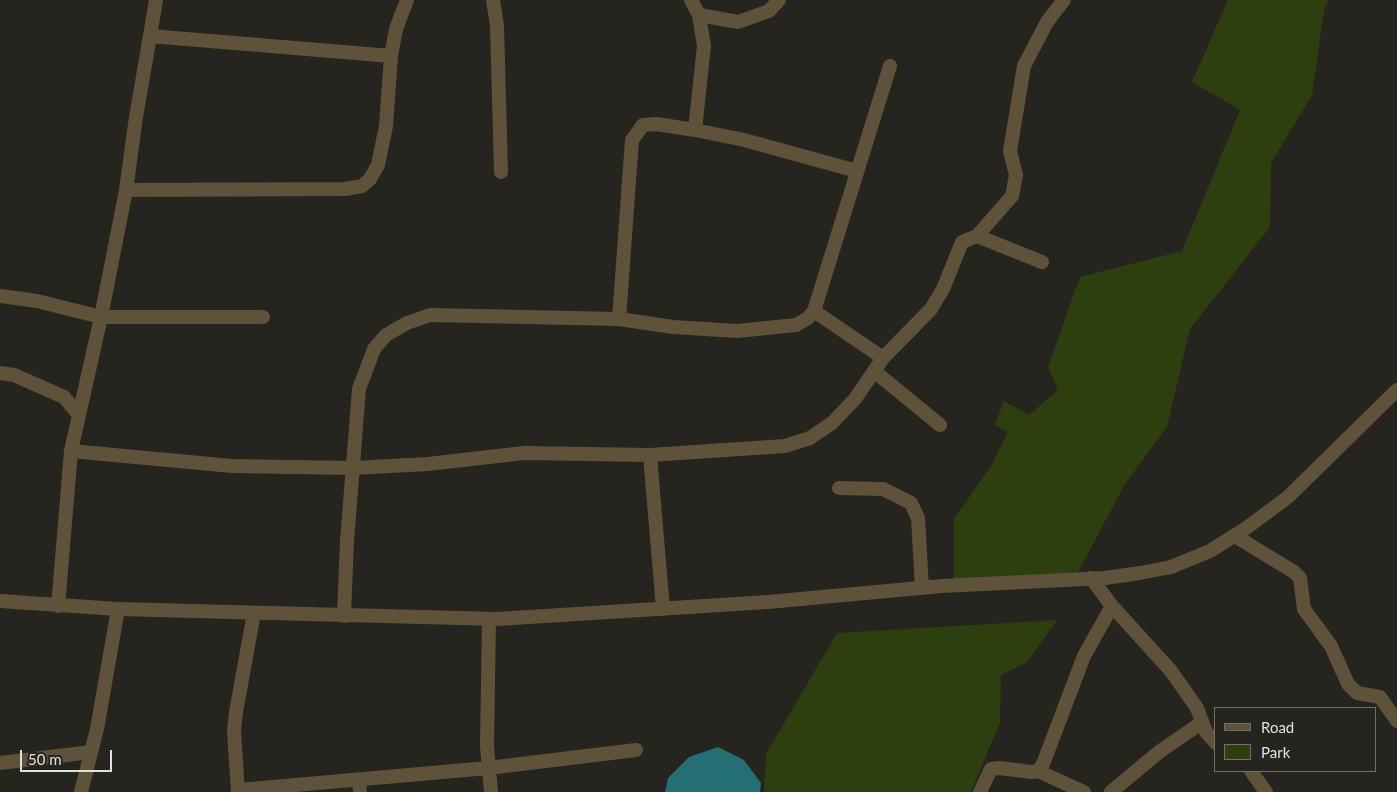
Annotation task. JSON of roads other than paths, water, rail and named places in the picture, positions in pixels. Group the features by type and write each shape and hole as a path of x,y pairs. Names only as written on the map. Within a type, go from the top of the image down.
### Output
{"street":[{"path":"58,606 71,451 102,317 126,190 156,0"},
{"path":"493,0 497,26 500,172"},
{"path":"691,0 699,15 704,46 696,130"},
{"path":"699,15 738,22 769,11 779,0"},
{"path":"71,451 232,466 353,468 428,464 524,453 650,455 785,446 810,438 832,423 855,399 883,358 931,309 943,289 962,242 977,236 1012,196 1016,175 1010,151 1024,66 1046,22 1064,0"},
{"path":"126,190 345,189 362,186 370,179 378,165 384,136 391,56 406,1"},
{"path":"150,36 391,56"},
{"path":"344,616 347,540 359,389 374,349 386,335 407,323 430,315 619,319 674,327 737,331 796,325 808,318 814,310 890,66"},
{"path":"619,319 632,140 642,125 656,124 744,140 857,172"},
{"path":"977,236 1042,262"},
{"path":"0,296 37,301 102,317 263,317"},
{"path":"814,310 883,358"},
{"path":"874,371 940,424"},
{"path":"0,373 14,375 64,397 79,415"},
{"path":"0,602 118,609 489,619 663,609 1140,573 1171,567 1210,551 1235,536 1288,497 1397,390"},
{"path":"650,455 663,609"},
{"path":"839,488 883,489 911,503 918,518 922,588"},
{"path":"1235,536 1300,578 1304,610 1331,646 1348,684 1357,693 1380,697 1397,721"},
{"path":"1091,578 1112,606 1171,671 1196,708 1201,723 1214,740"},
{"path":"1038,771 1043,764 1084,656 1112,606"},
{"path":"81,792 91,752 118,609"},
{"path":"254,613 234,731 239,791 360,785 636,750"},
{"path":"489,619 488,768 491,792"},
{"path":"1110,792 1159,752 1201,723"},
{"path":"0,763 91,752"},
{"path":"980,792 991,769 999,768 1038,771 1084,792"},
{"path":"1252,772 1266,792"}],"water":[{"path":"718,747 744,760 761,783 760,792 665,792 668,778 689,757"}]}
